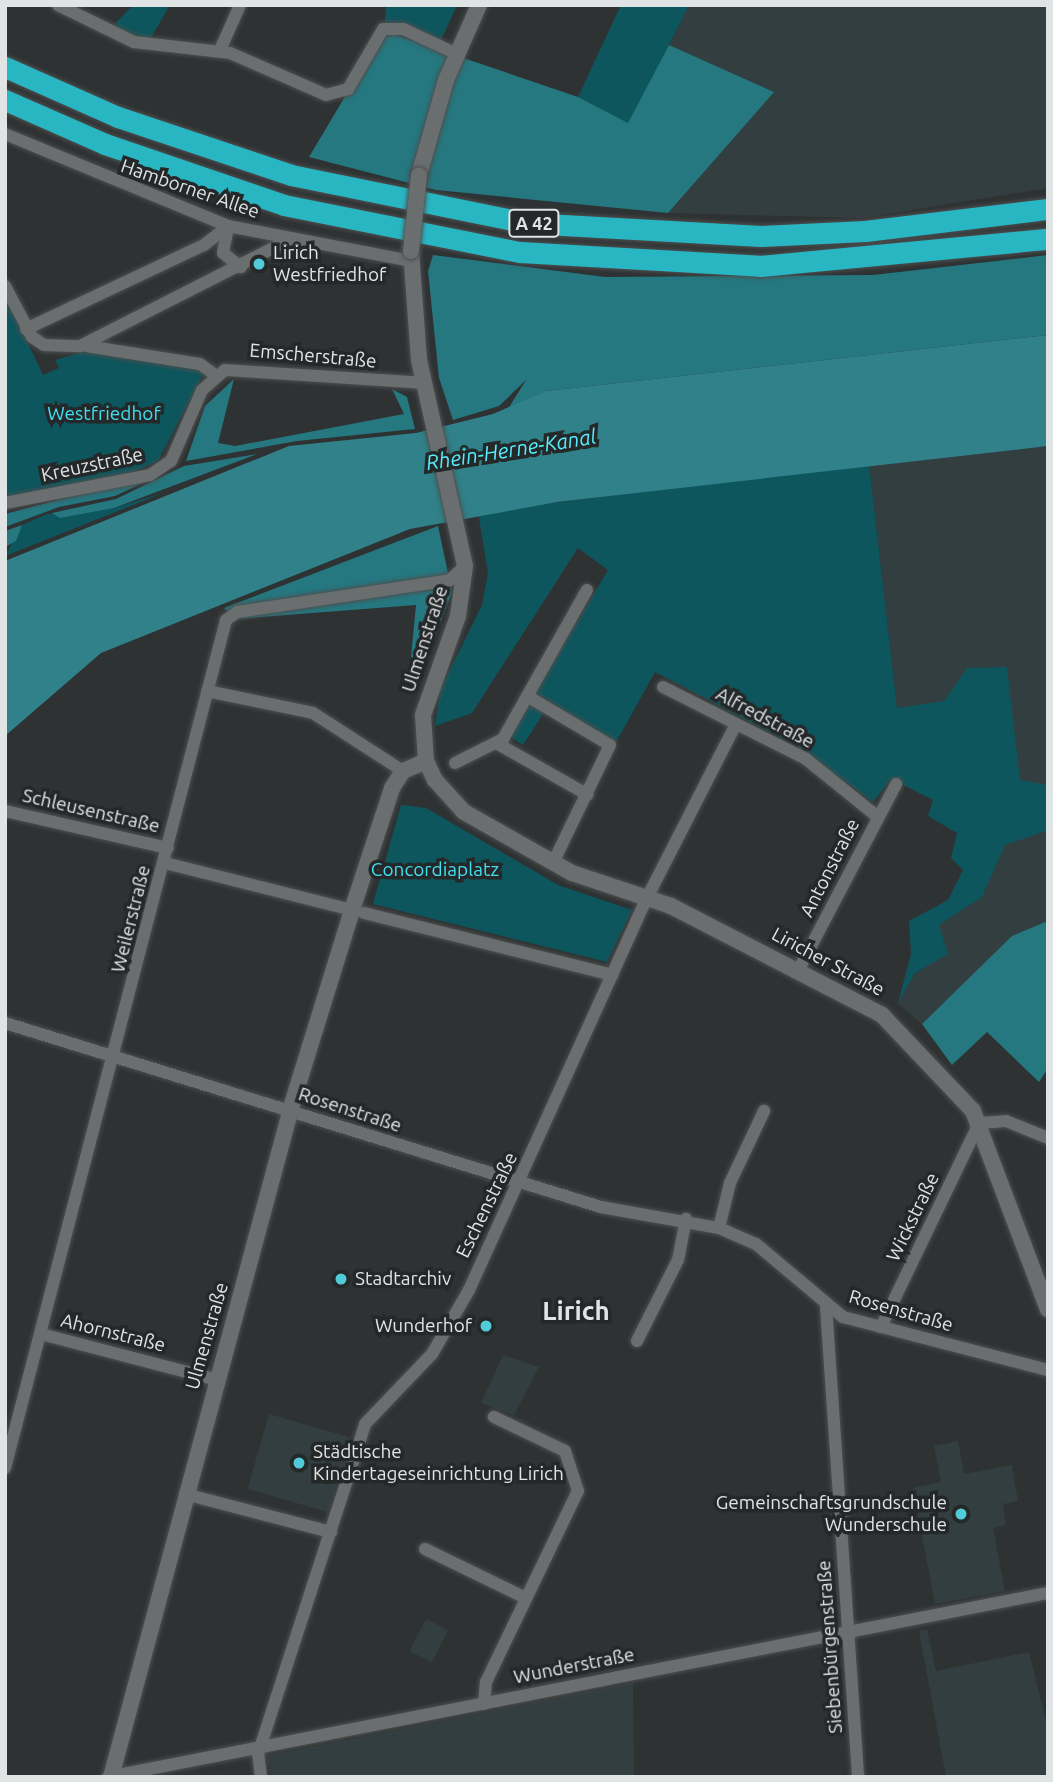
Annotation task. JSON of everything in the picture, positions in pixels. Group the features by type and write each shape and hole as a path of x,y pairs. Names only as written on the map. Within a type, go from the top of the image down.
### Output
{"highway":[{"name":"A 42","path":"5,67 118,117 291,175 527,223 761,236 865,231 1048,209"},
{"name":"A 42","path":"5,100 104,144 284,205 520,252 760,266 867,261 1048,239"}],"street":[{"path":"58,5 145,46 220,50 330,96 348,89 373,38 387,28 457,54"},
{"path":"220,50 240,5"},
{"name":"Ulmenstraße","path":"426,761 426,698 458,616 465,566 458,523 425,383 411,256 420,168 457,54 479,5"},
{"name":"Hamborner Allee","path":"5,134 228,226 289,240 411,256"},
{"path":"228,226 223,253 241,267"},
{"path":"26,329 204,245 228,226"},
{"path":"78,346 241,267 289,240"},
{"path":"5,286 26,329 44,345 110,345 200,364 215,375"},
{"name":"Emscherstraße","path":"215,375 241,368 326,380 425,383"},
{"name":"Kreuzstraße","path":"5,503 150,475 171,461 215,375"},
{"name":"Weilerstraße","path":"5,1468 116,1056 207,691 232,614 450,580 465,566"},
{"path":"454,763 498,744 587,590"},
{"name":"Alfredstraße","path":"663,687 806,759 878,817"},
{"path":"207,691 313,713 403,771 426,761"},
{"path":"527,696 610,745 553,863"},
{"name":"Eschenstraße","path":"261,1777 260,1749 365,1424 441,1341 520,1183 647,898 736,724"},
{"path":"498,744 587,795"},
{"name":"Liricher Straße","path":"426,761 464,812 553,863 647,898 799,969 882,1015 979,1123"},
{"name":"Ulmenstraße","path":"110,1777 185,1494 292,1111 358,911 387,800 403,771"},
{"name":"Antonstraße","path":"799,969 896,784"},
{"name":"Schleusenstraße","path":"5,811 168,848"},
{"path":"165,863 612,975"},
{"name":"Rosenstraße","path":"6,1025 116,1056 601,1208 686,1219 719,1228 756,1244 826,1306 881,1327 1048,1370"},
{"path":"719,1228 730,1182 764,1111"},
{"path":"1048,1138 1006,1121 979,1123 1048,1309"},
{"name":"Wickstraße","path":"881,1327 979,1123"},
{"path":"637,1341 678,1260 686,1219"},
{"name":"Siebenbürgenstraße","path":"826,1306 859,1777"},
{"name":"Ahornstraße","path":"41,1334 217,1380"},
{"path":"484,1704 486,1682 578,1491 575,1468 565,1451 494,1417"},
{"path":"185,1494 331,1532"},
{"path":"425,1549 526,1598"},
{"name":"Wunderstraße","path":"110,1777 1048,1593"}],"shaded area":[{"path":"689,5 1048,5 1048,188 863,218 668,213 774,92 669,45"},
{"path":"384,31 578,97 628,123 669,45 774,92 668,213 436,190 309,157"},
{"path":"433,255 605,277 873,275 1048,255 1048,335 546,391 508,409 526,380 499,406 453,420 439,378 428,271"},
{"path":"234,379 218,443 235,446 404,414 392,389 407,397 415,429 297,441 186,461 205,406"},
{"path":"1048,446 1048,921 1012,937 922,1024 898,1003 915,973 947,953 928,918 975,876 944,701 897,709 869,464"},
{"path":"257,454 114,508 60,518 52,513 116,499 184,466"},
{"path":"168,471 115,496 59,507 5,527 5,514"},
{"path":"22,525 16,541 5,547 5,531"},
{"path":"438,526 452,592 426,660 411,657 416,605 236,619 224,608"},
{"path":"1048,921 1048,1068 1039,1082 987,1032 952,1065 922,1024 1012,936"},
{"path":"503,1355 539,1367 514,1415 481,1403"},
{"name":"Städtische Kindertageseinrichtung Lirich","path":"269,1414 350,1437 328,1512 248,1489"},
{"name":"Gemeinschaftsgrundschule Wunderschule","path":"958,1441 964,1474 1012,1465 1018,1501 1003,1504 1006,1525 993,1528 1005,1591 935,1604 913,1488 941,1482 934,1446"},
{"path":"426,1619 448,1630 432,1662 410,1651"},
{"path":"927,1629 936,1671 1029,1652 1048,1728 1048,1777 946,1777 919,1631"},
{"path":"633,1683 634,1777 271,1777 267,1756"}],"green space":[{"path":"133,5 170,5 149,41 113,26"},
{"path":"386,5 457,5 437,49 384,31"},
{"path":"621,5 689,5 629,124 578,97"},
{"name":"Westfriedhof","path":"5,295 43,375 59,368 55,360 89,350 206,369 158,461 131,473 5,499"},
{"path":"869,464 897,708 944,701 967,668 1007,667 1020,780 1048,785 1048,830 1005,845 982,897 939,925 948,954 915,973 898,1003 911,954 909,921 948,900 963,870 951,858 957,833 928,816 933,800 891,779 873,802 798,747 655,672 615,744 547,708 523,745 509,736 608,570 578,548 472,713 435,726 440,690 482,605 488,573 478,512"},
{"path":"163,493 5,556 22,525 47,514 114,508"},
{"name":"Concordiaplatz","path":"401,805 426,808 558,885 632,910 607,962 373,904"}],"water":[{"name":"Rhein-Herne-Kanal","path":"1048,335 1048,446 557,502 410,529 101,653 5,736 5,561 289,446 416,433 493,414 546,391"}],"place":[{"name":"Lirich Westfriedhof","path":"259,264"},
{"name":"Stadtarchiv","path":"341,1279"},
{"name":"Wunderhof","path":"486,1326"},
{"name":"Städtische Kindertageseinrichtung Lirich","path":"299,1463"},
{"name":"Gemeinschaftsgrundschule Wunderschule","path":"961,1514"}],"district":[{"name":"Lirich","path":"576,1311"}]}
